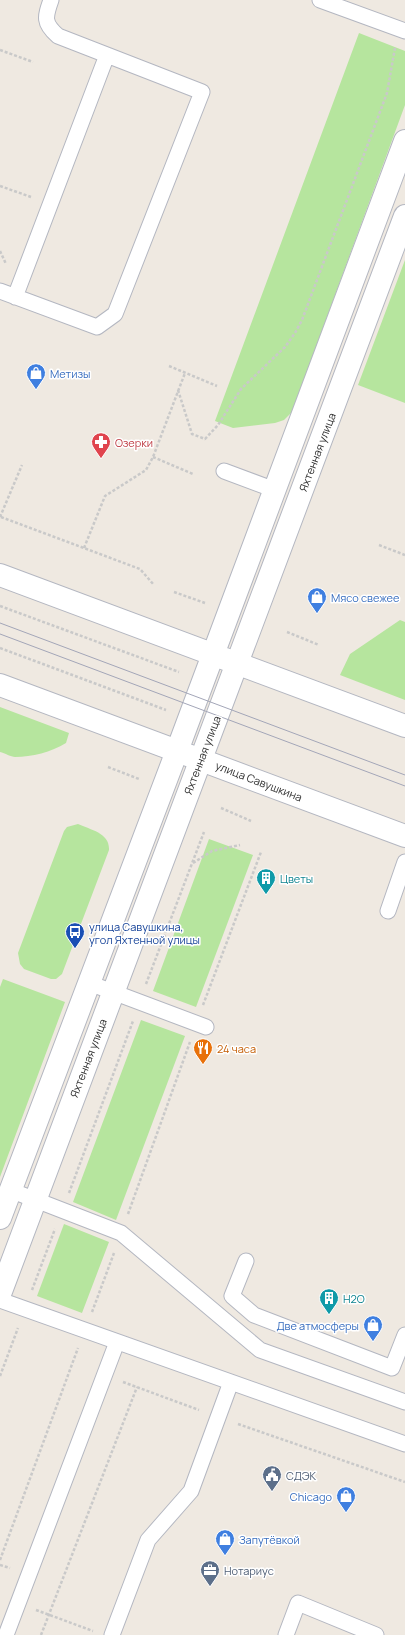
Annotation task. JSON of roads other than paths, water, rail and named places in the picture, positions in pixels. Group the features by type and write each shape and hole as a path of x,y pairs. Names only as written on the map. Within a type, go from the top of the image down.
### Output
{"street":[{"path":"0,1218 177,751 405,141"},
{"name":"Яхтенная улица","path":"0,1294 405,216"},
{"path":"0,575 405,726"},
{"name":"улица Савушкина","path":"0,685 405,836"}],"lane":[{"path":"0,291 97,327 115,314 202,92 58,36 46,22 47,11 51,0"},
{"path":"320,0 402,30"},
{"path":"15,297 107,55"},
{"path":"224,471 275,490"},
{"path":"388,911 405,862"},
{"path":"89,983 201,1026"},
{"path":"10,1190 121,1233 260,1350 405,1402"},
{"path":"246,1261 232,1296 254,1316 392,1368 405,1335"},
{"path":"0,1300 405,1444"},
{"path":"241,1333 254,1316"},
{"path":"6,1635 117,1342"},
{"path":"104,1634 148,1540 191,1491 231,1382"},
{"path":"286,1635 298,1603 376,1635"}],"tram line":[{"path":"0,623 405,775"},
{"path":"0,634 405,786"}],"place":[{"name":"Метизы","path":"36,390"},
{"name":"Озерки","path":"101,459"},
{"name":"Мясо свежее","path":"317,614"},
{"name":"Цветы","path":"266,895"},
{"name":"улица Савушкина, угол Яхтенной улицы","path":"75,949"},
{"name":"24 часа","path":"203,1065"},
{"name":"H2O","path":"329,1315"},
{"name":"Две атмосферы","path":"373,1342"},
{"name":"СДЭК","path":"272,1492"},
{"name":"Chicago","path":"346,1513"},
{"name":"Запутёвкой","path":"225,1556"},
{"name":"Нотариус","path":"210,1587"}]}
